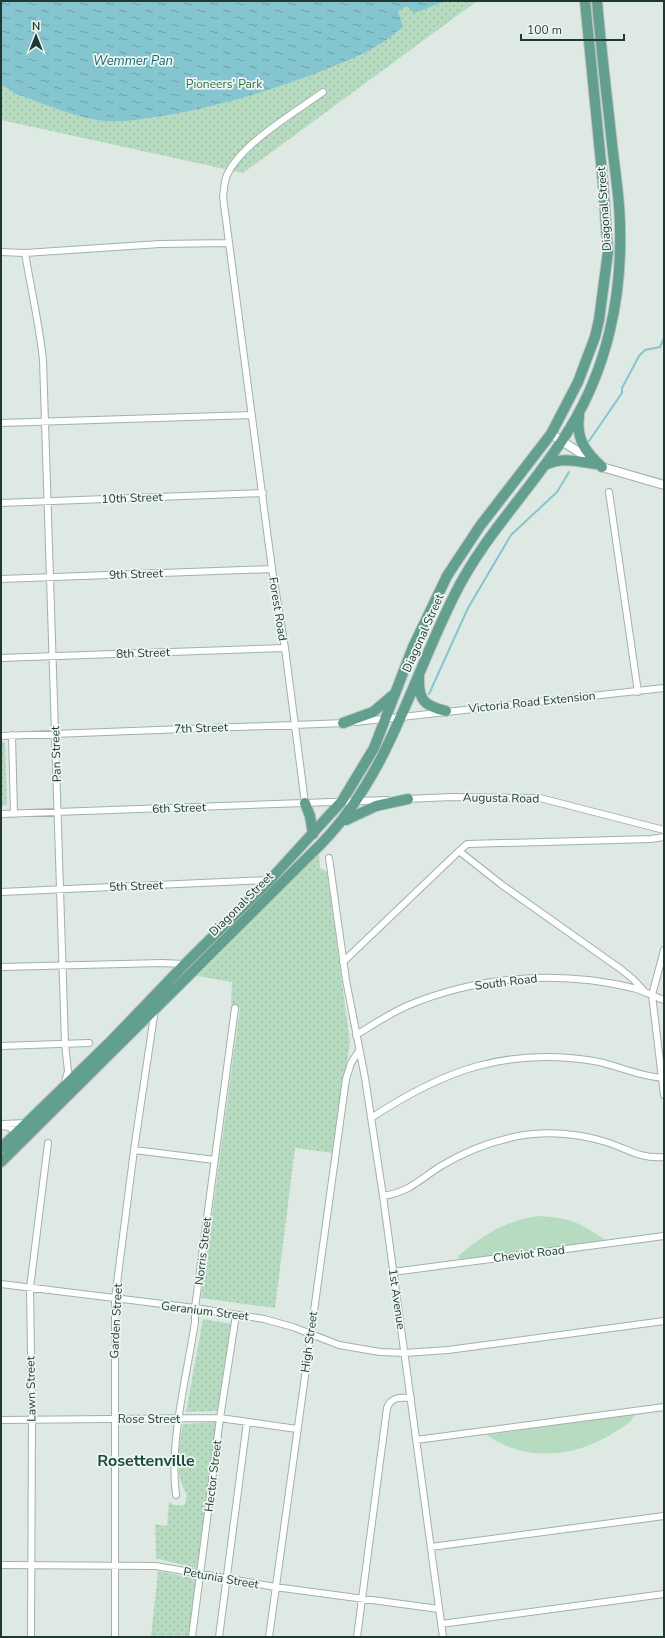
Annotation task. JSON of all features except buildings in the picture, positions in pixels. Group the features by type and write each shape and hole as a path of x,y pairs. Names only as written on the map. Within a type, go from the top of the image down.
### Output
{"main road":[{"name":"Diagonal Street","path":"1,1148 20,1135 155,1008 189,967 342,801 374,748 429,612 451,571 480,526 551,434 578,382 595,337 603,303 608,238 585,1"},
{"name":"Diagonal Street","path":"1,1162 20,1135 26,1123 341,823 358,801 383,758 449,604 472,563 562,441 580,412 604,352 615,311 620,271 620,226 597,1"},
{"path":"580,412 578,433 582,444 599,466"},
{"path":"543,466 552,461 565,459 599,466"},
{"path":"419,673 418,686 424,702 433,708 446,711"},
{"path":"343,723 379,708 397,690"},
{"path":"341,823 376,806 408,799"},
{"path":"305,803 310,816 313,834"}],"street":[{"name":"Forest Road","path":"305,803 285,648 272,569 228,244 223,197 226,177 233,165 252,144 323,92"},
{"path":"1,252 25,253 160,244 228,244"},
{"name":"Pan Street","path":"25,253 39,322 45,422 62,965 65,1044 68,1071 64,1086"},
{"path":"1,423 252,415"},
{"path":"551,434 599,466 664,485"},
{"path":"609,492 638,692"},
{"name":"10th Street","path":"1,503 263,494"},
{"name":"9th Street","path":"1,579 272,569"},
{"name":"8th Street","path":"1,658 285,648"},
{"name":"Victoria Road Extension","path":"400,717 664,688"},
{"name":"7th Street","path":"1,736 343,723 400,717"},
{"path":"12,735 14,814"},
{"name":"Augusta Road","path":"358,801 459,796 540,798 664,830"},
{"name":"6th Street","path":"1,814 358,801"},
{"path":"343,962 467,844 651,839 664,837"},
{"path":"459,851 502,885 622,970 644,991"},
{"name":"1st Avenue","path":"329,858 343,962 371,1118 383,1196 442,1626 442,1637"},
{"name":"5th Street","path":"1,892 270,880"},
{"path":"664,950 652,995 664,1095"},
{"path":"1,967 62,965 189,967"},
{"name":"South Road","path":"356,1034 409,1005 447,992 518,979 566,978 602,982 644,991 664,1000"},
{"name":"Garden Street","path":"115,1637 115,1299 134,1150 155,1008"},
{"name":"Norris Street","path":"176,1495 174,1474 179,1419 195,1322 195,1308 235,1008"},
{"path":"1,1046 89,1043"},
{"name":"High Street","path":"269,1637 309,1334 327,1223 346,1079 351,1063 359,1051"},
{"path":"371,1118 423,1086 479,1064 504,1059 568,1057 608,1064 663,1078"},
{"path":"1,1125 26,1123"},
{"path":"1,1125 8,1127 20,1135"},
{"path":"383,1196 404,1191 441,1166 469,1151 498,1140 526,1135 544,1134 586,1137 607,1142 646,1157 664,1157"},
{"name":"Lawn Street","path":"31,1637 32,1419 30,1288 48,1143"},
{"path":"134,1150 215,1160"},
{"name":"Cheviot Road","path":"393,1272 664,1236"},
{"name":"Geranium Street","path":"1,1284 195,1308 270,1320 339,1346 360,1350 404,1353 448,1350 664,1321"},
{"name":"Hector Street","path":"192,1637 220,1418 236,1315"},
{"path":"357,1637 387,1408 390,1402 394,1399 411,1398"},
{"path":"416,1440 664,1407"},
{"name":"Rose Street","path":"1,1420 220,1418 297,1429"},
{"path":"219,1637 247,1422"},
{"path":"431,1547 664,1516"},
{"name":"Petunia Street","path":"1,1565 156,1566 200,1575 275,1587 439,1608"},
{"path":"442,1626 664,1594"}],"green space":[{"name":"Wemmer Pan","path":"1,1 477,1 243,173 1,120"},
{"path":"1,742 5,742 7,805 1,806"},
{"path":"319,854 320,868 327,872 350,1042 333,1153 295,1148 275,1308 201,1298 240,1007 231,1004 232,982 197,976"},
{"path":"539,1216 560,1218 575,1222 607,1241 460,1260 458,1256 486,1235 516,1221"},
{"path":"203,1319 232,1324 219,1411 186,1412"},
{"path":"636,1413 632,1420 620,1429 583,1448 566,1452 550,1454 517,1450 502,1444 487,1435"},
{"path":"218,1422 198,1569 156,1558 155,1524 167,1526 169,1502 174,1505 184,1505 187,1497 181,1483 178,1465 183,1424"},
{"path":"158,1571 197,1579 190,1637 151,1637"}],"water":[{"name":"Wemmer Pan","path":"1,1 446,1 414,13 407,6 398,11 403,27 388,38 360,55 311,75 232,101 180,113 126,121 112,121 87,118 67,112 17,94 6,87 1,86"}],"waterway":[{"path":"589,441 622,393 622,388 639,356 645,350 660,347 664,338"},
{"path":"429,694 468,608 511,535 557,492 569,472"}],"district":[{"name":"Rosettenville","path":"146,1460"}],"park label":[{"name":"Pioneers' Park","path":"224,84"}]}
